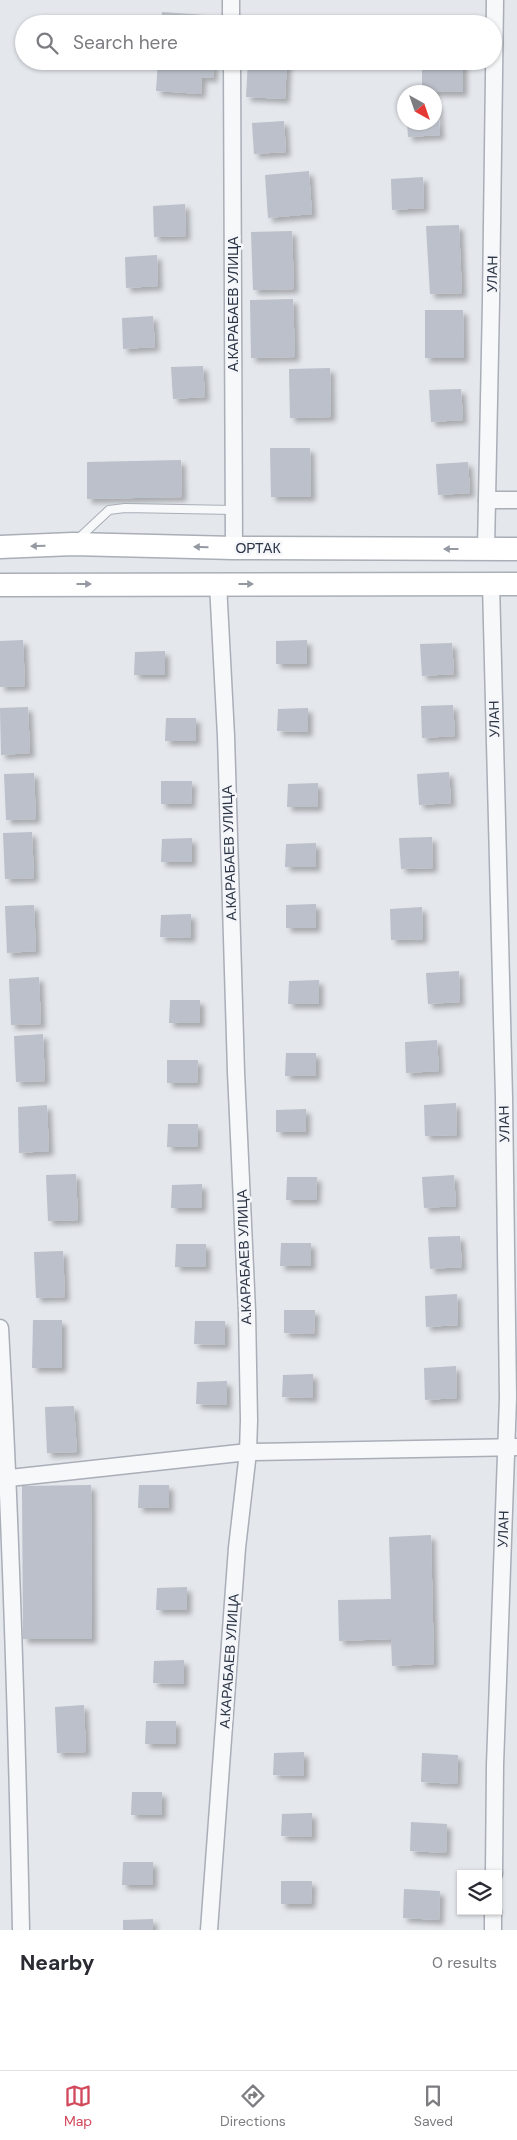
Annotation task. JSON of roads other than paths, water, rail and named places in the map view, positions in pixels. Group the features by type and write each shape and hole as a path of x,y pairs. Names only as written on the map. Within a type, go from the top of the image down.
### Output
{"street":[{"path":"231,0 231,15"},
{"name":"УЛАН","path":"494,0 494,15"},
{"name":"А.КАРАБАЕВ УЛИЦА","path":"232,70 234,548"},
{"name":"УЛАН","path":"486,549 493,70"},
{"path":"487,500 517,500"},
{"name":"ОРТАК","path":"0,547 73,544 234,548 517,549"},
{"name":"А.КАРАБАЕВ УЛИЦА","path":"210,1930 237,1548 248,1452 247,1311 236,1062 226,736 218,584"},
{"name":"УЛАН","path":"491,584 504,1108 508,1398 512,1447 495,1765 494,1870"},
{"path":"0,585 517,584"},
{"path":"0,1328 4,1478 18,1752 22,1930"},
{"path":"4,1478 248,1452 512,1447"},
{"path":"493,1915 493,1930"}],"lane":[{"path":"73,544 109,510 125,508 234,510"}]}
